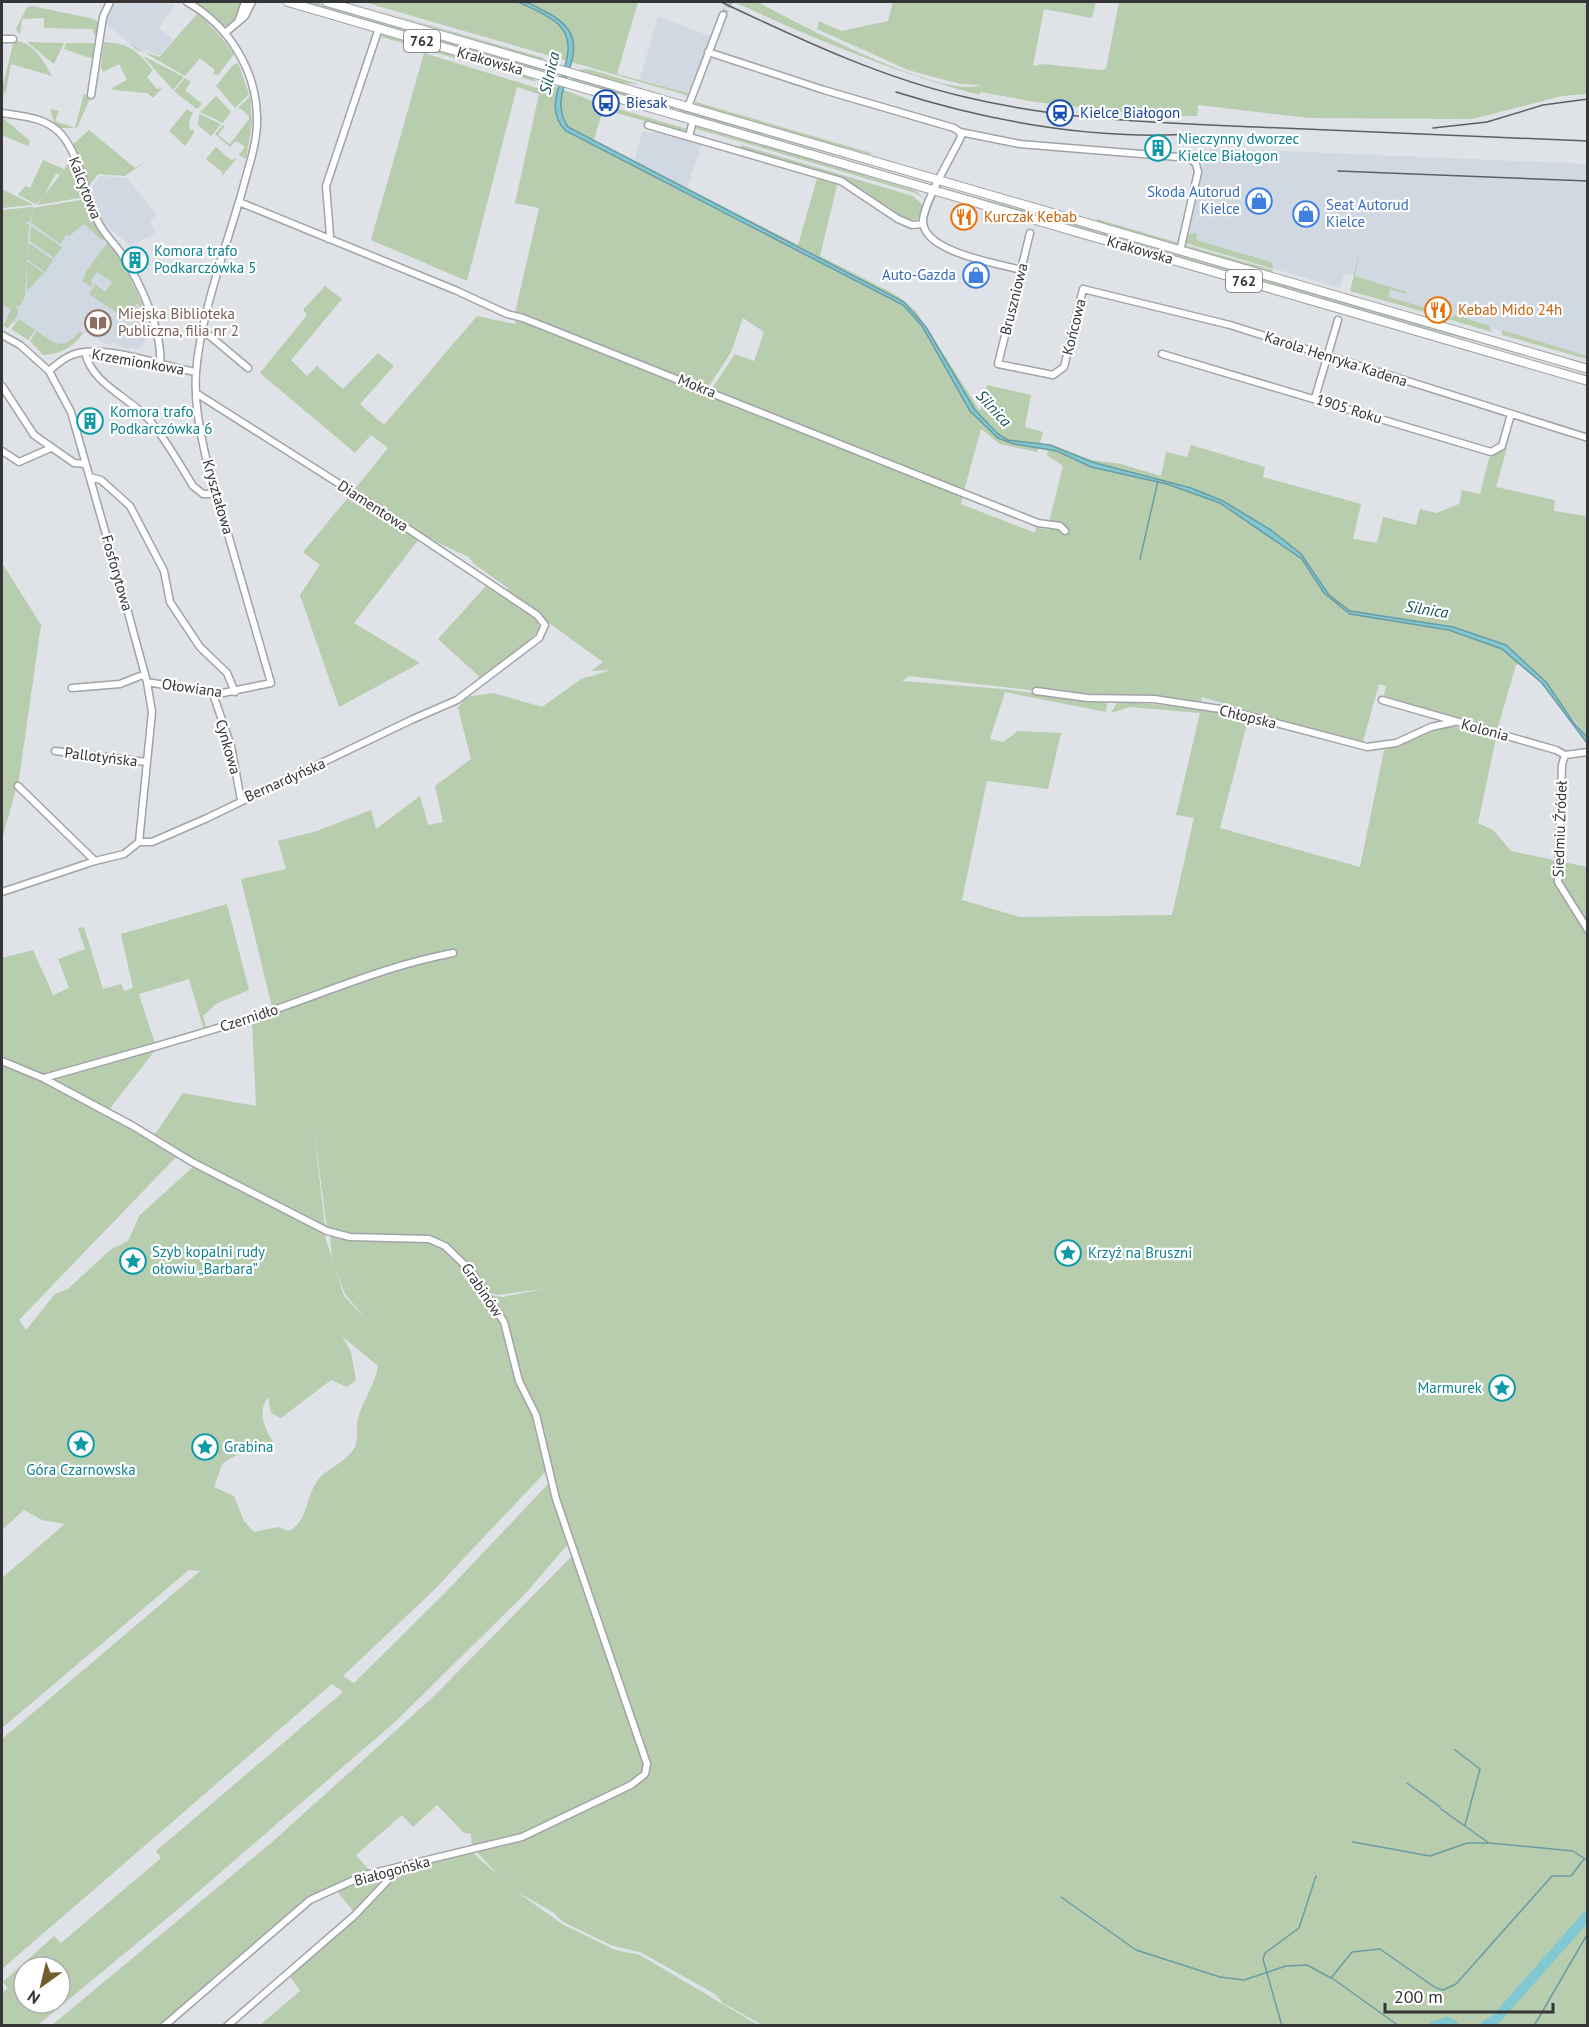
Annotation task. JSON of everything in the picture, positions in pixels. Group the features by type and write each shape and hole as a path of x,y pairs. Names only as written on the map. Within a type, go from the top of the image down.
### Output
{"main road":[{"name":"Krakowska","path":"288,2 1587,381"},
{"name":"Krakowska","path":"327,2 1587,369"}],"street":[{"path":"91,95 103,17 110,2"},
{"name":"Kryształowa","path":"187,2 207,15 225,33 248,70 255,97 256,140 204,331 196,372 196,393 199,426 216,494 271,682"},
{"path":"238,23 245,2"},
{"path":"225,33 245,16 252,2"},
{"path":"688,107 723,15"},
{"path":"328,239 330,235 326,186 379,28"},
{"path":"2,39 13,39"},
{"name":"Krakowska","path":"708,52 800,83 954,128 960,132 1020,144 1190,158 1196,164 1198,172 1180,251"},
{"name":"Kalcytowa","path":"2,113 38,120 58,131 65,140 99,223 123,257 158,334 160,365"},
{"path":"689,136 693,120"},
{"path":"648,125 841,181 898,219 912,225 923,224"},
{"path":"960,132 961,137 935,190 923,224 927,235 933,243 1021,270"},
{"name":"Mokra","path":"239,202 455,290 507,314 523,318 1038,523 1060,526 1065,531"},
{"name":"Bruszniowa","path":"998,364 1030,233"},
{"name":"Końcowa","path":"998,364 1053,375 1059,373 1064,367 1083,289"},
{"name":"Karola Henryka Kadena","path":"1083,289 1230,325 1587,438"},
{"path":"1315,398 1338,320"},
{"path":"204,331 248,368"},
{"name":"Fosforytowa","path":"2,335 20,345 49,371 71,412 145,674 152,720 139,842"},
{"path":"85,352 90,366 111,389 152,423 193,486 203,494 216,494"},
{"name":"Krzemionkowa","path":"49,371 66,357 85,352 113,354 196,372"},
{"name":"1905 Roku","path":"1162,354 1491,452 1502,446 1511,414"},
{"path":"2,387 32,434 74,463 85,464"},
{"name":"Diamentowa","path":"196,393 372,504 537,615 545,625"},
{"path":"2,451 19,462 51,448"},
{"path":"90,477 101,480 130,506 164,571 170,602 200,647 228,673 235,692"},
{"name":"Bernardyńska","path":"2,892 95,861 124,854 139,842 153,841 457,700 539,638 545,625"},
{"name":"Ołowiana","path":"72,688 120,684 145,674"},
{"name":"Ołowiana","path":"147,682 213,694 235,692 271,682"},
{"name":"Chłopska","path":"1036,691 1088,698 1154,699 1227,710 1367,747 1396,743 1439,723 1454,722"},
{"name":"Cynkowa","path":"213,694 232,748 241,800"},
{"name":"Kolonia","path":"1382,700 1556,750 1565,755 1587,752"},
{"name":"Pallotyńska","path":"55,751 147,762"},
{"name":"Siedmiu Źródeł","path":"1565,755 1562,765 1558,882 1587,930"},
{"path":"18,786 95,861"},
{"name":"Czernidło","path":"43,1078 233,1023 340,986 453,952"},
{"name":"Grabinów","path":"2,1061 43,1078 134,1126 192,1162 327,1231 350,1237 429,1239 445,1246 462,1260 507,1329 514,1366 536,1415 556,1499 600,1622 627,1709 645,1752 646,1768"},
{"name":"Białogońska","path":"164,2025 310,1900 365,1875 522,1838 631,1785 645,1774 646,1768"},
{"path":"227,2025 355,1915 392,1876 392,1869"}],"shaded area":[{"path":"114,2 159,2 175,5 159,28 173,39 160,55 137,49 106,24"},
{"path":"658,16 712,37 688,93 640,79"},
{"path":"659,130 702,142 687,189 634,161 643,131 653,134"},
{"path":"1210,148 1587,164 1587,356 1385,299 1355,276 1344,273 1340,288 1186,243 1206,151"},
{"path":"100,176 127,178 156,214 150,222 156,233 130,246 103,222 90,190"},
{"path":"64,202 96,230 115,253 137,296 148,320 147,323 154,331 139,349 125,348 113,342 110,346 82,331 55,353 7,319 2,325 2,210 51,206"}],"green space":[{"path":"192,2 242,2 233,21 222,26"},
{"path":"300,2 315,2 558,73 557,76"},
{"path":"364,2 638,2 617,74 688,93 689,96"},
{"path":"734,2 758,2 870,57 904,71 962,87 981,85 960,84 908,70 817,29 819,21 841,31 888,21 893,2 1096,2 1092,18 1044,9 1033,66 1044,64 1099,70 1106,69 1119,2 1587,2 1587,94 1562,96 1473,119 1309,118 1198,105 1197,116 1154,116 1035,102 981,92 979,95 916,76 855,54"},
{"path":"32,6 94,19 99,23 97,40 92,29 44,28 44,18 22,19 20,35 16,29 27,7"},
{"path":"373,9 544,58 541,60"},
{"path":"198,13 234,54 218,75 213,74 215,70 200,58 185,76 144,52 159,57"},
{"path":"383,33 529,75 537,82 378,36"},
{"path":"14,40 32,48 52,76 11,64 5,95 2,89"},
{"path":"27,42 64,43 54,64"},
{"path":"104,42 127,46 147,63 153,70 147,77 157,89 162,88 153,98 147,93 113,90 112,88 127,80 119,64 103,72 101,67"},
{"path":"66,43 98,43 96,60 64,49"},
{"path":"424,53 540,89 541,86 554,86 598,103 687,129 683,132 603,109 594,140 798,245 818,175 838,181 820,256 898,296 916,311 980,411 987,385 1031,395 1025,427 1043,432 1037,452 1000,444 981,429 964,491 711,390 735,354 754,361 764,332 743,318 731,352 708,388 515,313 539,208 515,203 539,94 517,87 467,281 371,240"},
{"path":"143,56 184,77 173,90"},
{"path":"238,63 249,94 235,108 216,86 233,65"},
{"path":"588,69 637,84 619,83 575,70"},
{"path":"572,77 675,107 674,111 571,80"},
{"path":"185,78 191,82 185,90 202,104 197,109 174,91"},
{"path":"84,94 90,98 75,128"},
{"path":"216,96 231,112 223,123 200,112"},
{"path":"250,96 252,123 246,159 239,155 245,147 236,141 230,147 215,134 223,125 218,135 230,144 249,119 249,116 240,108 236,110"},
{"path":"693,101 871,153 871,155 697,106"},
{"path":"679,108 919,178 920,179 678,112"},
{"path":"50,109 59,111 55,121 75,128 56,127"},
{"path":"187,109 193,113 189,121 190,130 194,130 194,133 185,146 169,131"},
{"path":"199,114 221,124 211,136 198,125"},
{"path":"2,117 30,141 28,146 4,136 2,138"},
{"path":"699,125 916,191 925,199 915,193 694,128"},
{"path":"89,130 135,168 149,159 125,176 98,174 87,189 70,147"},
{"path":"741,145 913,196 924,206 918,219 903,220 849,182 740,149"},
{"path":"216,147 231,160 237,158 222,176 222,172 206,159"},
{"path":"72,159 83,189 81,191 86,197 37,205"},
{"path":"43,160 64,169 59,175 56,173 44,196 36,204 18,195 25,186 30,188"},
{"path":"2,189 32,204 32,205 2,208"},
{"path":"957,192 1044,215 1484,344 1355,310"},
{"path":"87,199 93,221 104,237 103,241 84,224 69,236 66,235 60,244 31,223 33,208"},
{"path":"33,207 30,222 24,222 29,225 25,296 19,307 15,305 18,309 17,316 8,328 3,326 11,309 2,305 2,210"},
{"path":"1097,219 1179,243 1176,246 1097,223"},
{"path":"31,226 62,247 54,258 30,241"},
{"path":"1058,232 1085,238 1388,328"},
{"path":"1197,234 1196,240 1271,262 1274,269 1185,243 1188,235"},
{"path":"108,242 122,260 150,321 145,318 144,309 136,303 132,314 149,325 147,327 133,318 130,322 89,294 95,284 105,292 112,282 97,272 91,281 93,283 91,287 82,281 85,273"},
{"path":"29,243 53,260 45,272 27,259"},
{"path":"1185,245 1273,270 1269,273 1187,249"},
{"path":"1360,250 1355,276 1407,292 1406,294 1390,289 1388,297 1433,310 1432,314 1350,291"},
{"path":"27,261 44,273 28,290 27,288"},
{"path":"325,286 342,299 291,360 307,376 317,366 343,389 378,353 394,366 360,404 384,425 477,316 515,324 517,318 963,495 961,504 1035,533 1036,527 1047,530 1063,466 1047,455 1050,444 1092,460 1121,464 1161,476 1166,452 1187,457 1191,445 1265,467 1263,477 1361,504 1353,539 1377,543 1383,517 1416,525 1420,509 1436,513 1459,504 1462,490 1480,494 1489,458 1504,447 1507,448 1496,487 1555,500 1554,511 1587,516 1587,736 1549,688 1522,662 1516,665 1497,730 1383,698 1386,686 1379,684 1362,745 1202,697 1201,702 1158,697 1089,697 909,676 902,681 1003,689 1107,703 1106,712 1005,692 990,739 1003,742 1018,731 1061,733 1048,789 987,781 962,900 1020,917 1172,915 1194,818 1176,815 1200,713 1130,707 1111,713 1118,701 1214,710 1248,720 1220,828 1360,867 1384,750 1444,727 1455,726 1496,738 1478,823 1493,830 1511,851 1587,867 1587,2025 762,2025 723,2003 715,1994 642,1953 611,1945 563,1922 554,1913 516,1891 562,1924 615,1950 640,1955 758,2025 260,2025 300,1991 289,1975 357,1916 336,1890 365,1878 472,1852 500,1877 477,1852 524,1839 538,1832 533,1830 472,1848 471,1834 464,1833 437,1805 413,1827 402,1815 356,1855 371,1872 339,1883 308,1899 160,2025 52,2025 64,2015 72,2015 72,2008 271,1843 432,1698 574,1554 590,1602 593,1600 561,1505 542,1425 521,1381 508,1328 489,1295 503,1297 543,1289 497,1295 488,1292 457,1253 428,1238 350,1236 327,1229 313,1122 325,1227 256,1192 257,1195 323,1230 332,1258 330,1234 350,1239 427,1241 448,1250 458,1259 484,1293 505,1331 512,1371 533,1415 548,1469 434,1590 343,1676 354,1683 446,1592 550,1482 569,1543 524,1595 395,1722 177,1910 72,1997 72,1955 33,1955 54,1936 61,1943 161,1858 156,1851 343,1692 332,1684 18,1955 12,1955 12,1960 2,1969 2,1739 200,1571 189,1570 2,1728 2,1578 65,1524 42,1520 24,1510 2,1530 2,1063 46,1082 177,1156 19,1320 26,1330 55,1294 68,1289 110,1250 128,1241 140,1215 194,1166 240,1187 240,1184 153,1137 183,1093 256,1106 252,1020 366,980 272,1007 241,879 286,869 278,841 317,831 371,810 376,829 420,796 428,825 443,822 435,786 471,759 458,708 466,697 493,693 542,707 581,679 611,670 591,671 603,662 506,592 508,588 474,564 469,557 423,536 354,490 388,448 371,435 355,453 260,373 307,315 303,310","holes":["335,1268 345,1294 366,1319 344,1296","342,1336 378,1366 358,1418 355,1446 349,1455 316,1483 300,1522 289,1531 278,1527 254,1532 244,1521 234,1496 214,1487 222,1464 241,1452 271,1447 273,1442 262,1414 268,1397 271,1413 281,1418 331,1380 347,1387 356,1380 351,1352"]},
{"path":"1456,315 1489,326 1492,332 1448,319"},
{"path":"19,319 35,330 28,340 11,329"},
{"path":"1502,330 1587,356 1587,359 1502,335"},
{"path":"37,331 54,342 63,344 79,332 84,332 66,349 43,355 30,341"},
{"path":"351,494 419,539 354,623 420,663 339,707 300,595 320,565 303,552"},
{"path":"2,563 41,625 19,779 2,839"},
{"path":"486,586 534,617 540,627 533,637 482,679 438,639"},
{"path":"227,904 249,990 216,1004 203,1016 206,1027 242,1018 204,1030 189,979 139,994 155,1044 44,1076 2,1059 2,958 33,950 53,995 69,988 58,959 85,949 78,928 84,927 103,989 121,984 124,991 133,988 121,934"},
{"path":"156,1049 108,1111 50,1079"},
{"path":"12,1974 12,2015 50,2015 38,2025 2,2025 2,1993 8,1988 3,1982"}],"water":[{"path":"518,2 530,4 548,13 565,25 572,39 573,53 562,97 562,112 568,127 904,302 926,327 975,410 998,434 1008,440 1050,445 1092,462 1191,488 1223,501 1271,530 1301,554 1329,595 1350,611 1453,627 1506,645 1546,682 1574,723 1587,737 1587,743 1542,683 1502,649 1449,630 1350,614 1324,593 1302,559 1220,503 1167,484 1091,467 1057,451 1014,444 998,438 970,411 922,326 903,305 566,131 557,119 555,106 566,64 567,37 555,21"}],"waterway":[{"path":"1140,559 1158,481"},
{"path":"1455,1750 1480,1769 1465,1825"},
{"path":"1407,1783 1440,1807"},
{"path":"1441,1809 1489,1843 1573,1851 1588,1861"},
{"path":"1353,1842 1430,1856 1467,1843 1489,1843"},
{"path":"1061,1897 1136,1950 1220,1977 1244,1980 1286,1966 1307,1965 1331,1978 1352,1952 1380,1949 1436,1988 1443,1990 1456,1984 1552,1876 1571,1876 1584,1859"},
{"path":"1282,2026 1263,1959 1265,1953 1299,1928 1316,1876"},
{"path":"1485,2026 1496,2019 1588,1915"},
{"path":"1534,2026 1588,1933"},
{"path":"1332,1978 1399,2026"},
{"path":"1434,2026 1448,2022 1454,2026"}],"tunnel":[{"path":"723,15 730,2"}],"railway":[{"path":"721,2 840,56 902,79 965,97 1037,111 1184,124 1588,141"},
{"path":"896,92 969,112 1043,126 1117,134 1193,134"},
{"path":"1433,128 1487,122 1543,105 1588,99"},
{"path":"1338,171 1588,181"}],"place":[{"name":"Biesak","path":"606,103"},
{"name":"Kielce Białogon","path":"1060,113"},
{"name":"Nieczynny dworzec Kielce Białogon","path":"1158,148"},
{"name":"Skoda Autorud Kielce","path":"1259,201"},
{"name":"Seat Autorud Kielce","path":"1306,214"},
{"name":"Kurczak Kebab","path":"964,217"},
{"name":"Komora trafo Podkarczówka 5","path":"135,260"},
{"name":"Auto-Gazda","path":"976,275"},
{"name":"Kebab Mido 24h","path":"1438,310"},
{"name":"Miejska Biblioteka Publiczna, filia nr 2","path":"98,323"},
{"name":"Komora trafo Podkarczówka 6","path":"90,421"},
{"name":"Krzyż na Bruszni","path":"1068,1253"},
{"name":"Szyb kopalni rudy ołowiu „Barbara”","path":"133,1261"},
{"name":"Marmurek","path":"1502,1388"},
{"name":"Góra Czarnowska","path":"81,1444"},
{"name":"Grabina","path":"205,1447"}],"water label":[{"name":"Silnica","path":"549,73"},
{"name":"Silnica","path":"994,408"},
{"name":"Silnica","path":"1427,609"}]}
